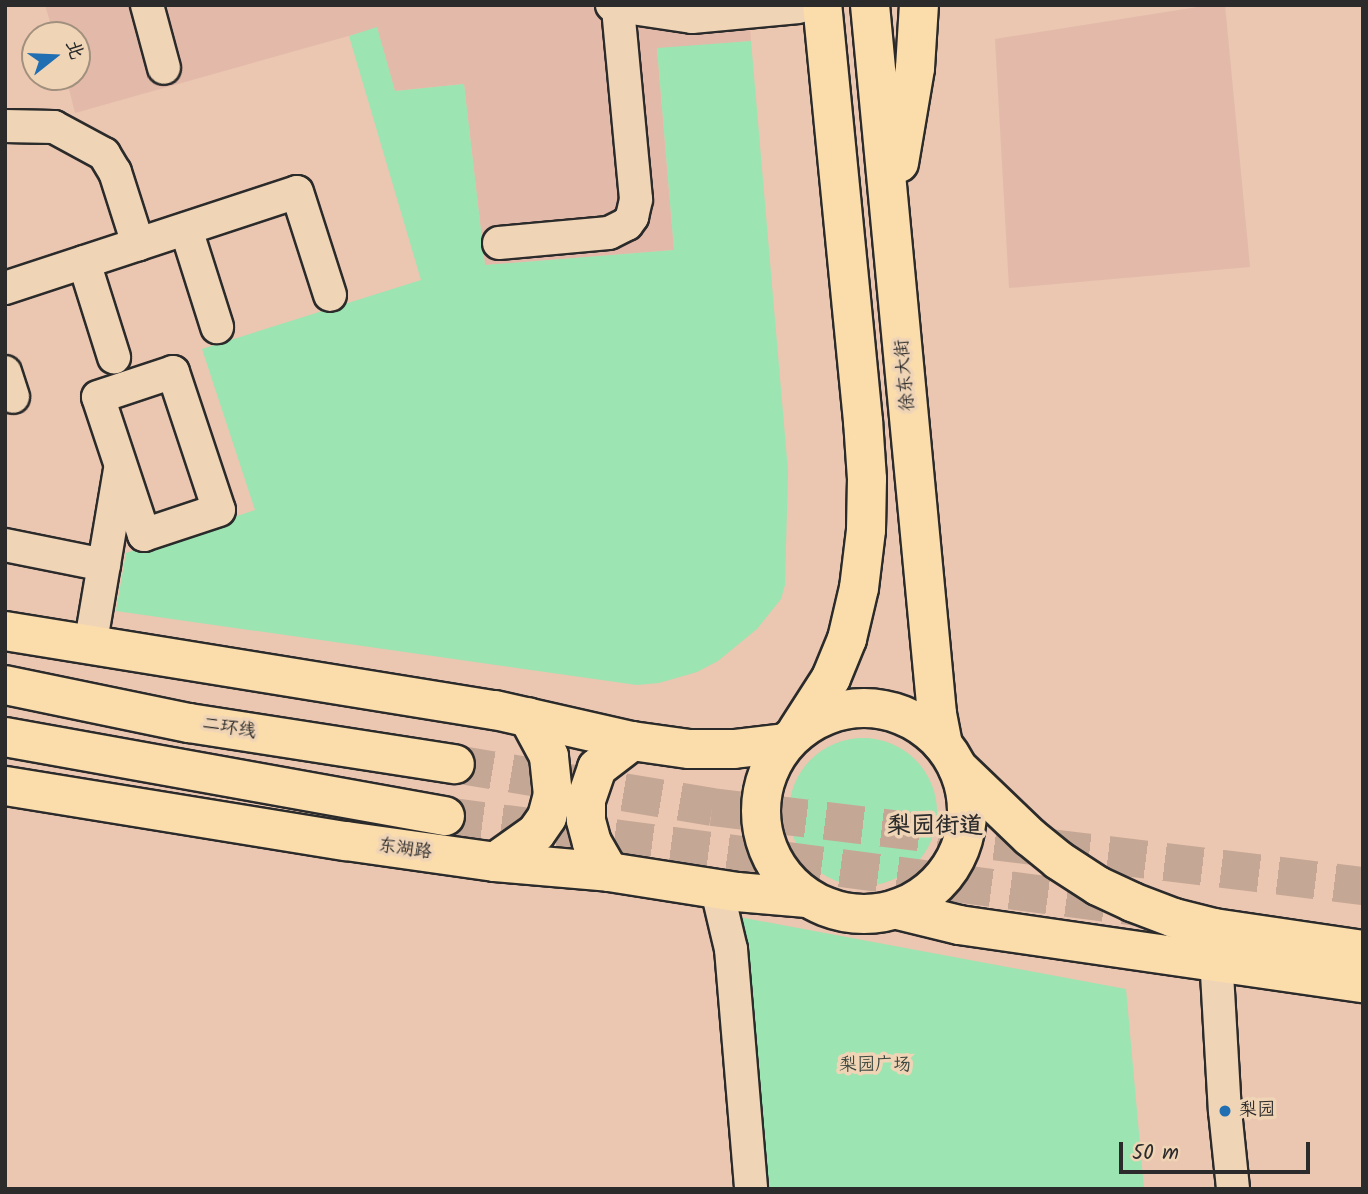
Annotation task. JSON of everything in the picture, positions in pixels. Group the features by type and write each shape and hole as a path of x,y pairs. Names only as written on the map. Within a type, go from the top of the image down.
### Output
{"main road":[{"name":"徐东大街","path":"870,5 936,704 951,756"},
{"path":"891,206 915,68 919,5"},
{"path":"806,6 827,72 863,421 867,479 866,530 859,589 846,639 831,677 765,779 760,821 768,852 783,877 807,898 836,912 870,915 898,910 925,895 947,873 961,847 967,811 951,756"},
{"path":"5,631 528,717 632,741 713,750 791,737 810,722 843,709 882,709 922,725 1030,837 1098,886 1174,918 1215,944 1363,983"},
{"name":"二环线","path":"5,685 189,723 456,764"},
{"path":"495,862 536,833 547,817 553,795 549,756 528,717"},
{"path":"5,737 182,771 445,816"},
{"path":"609,872 592,843 586,820 586,800 597,768 632,741"},
{"name":"东湖路","path":"5,786 156,813 495,862 609,872 717,890 807,898"},
{"path":"898,910 959,925 1215,944 1363,950"}],"street":[{"path":"147,5 164,68"},
{"path":"625,7 687,5"},
{"path":"625,7 692,17 806,6"},
{"path":"499,243 609,233 627,224 632,217 636,199 625,7"},
{"path":"5,126 54,127 104,154 115,172 138,244"},
{"path":"5,288 297,192 330,295"},
{"path":"186,229 217,327"},
{"path":"83,262 114,357"},
{"path":"90,647 121,465 98,397 173,372 219,510 144,535 121,465"},
{"path":"5,545 104,565"},
{"path":"717,890 731,949 751,1189"},
{"path":"1215,944 1225,1111 1233,1189"}],"shaded area":[{"path":"45,5 748,5 751,41 657,49 674,250 485,265 464,84 395,91 377,28 75,113 70,91 91,91 91,21 50,21"},
{"path":"1210,5 1225,5 1250,267 1009,288 995,39"}],"green space":[{"path":"377,27 395,91 464,84 485,265 674,250 657,48 751,41 788,471 785,585 781,599 757,629 718,661 697,672 659,683 637,685 116,611 126,553 255,510 202,349 421,280 349,36"},
{"path":"863,738 891,743 916,759 932,784 937,812 932,840 916,865 891,881 863,886 835,881 810,865 794,840 789,812 794,784 810,759 835,743"},
{"name":"梨园广场","path":"739,917 1126,989 1144,1189 763,1189"}],"tunnel":[{"path":"455,764 712,807 1363,886"},
{"path":"445,816 1137,907"}],"place":[{"name":"梨园","path":"1225,1111"}],"district":[{"name":"梨园街道","path":"935,827"}]}
